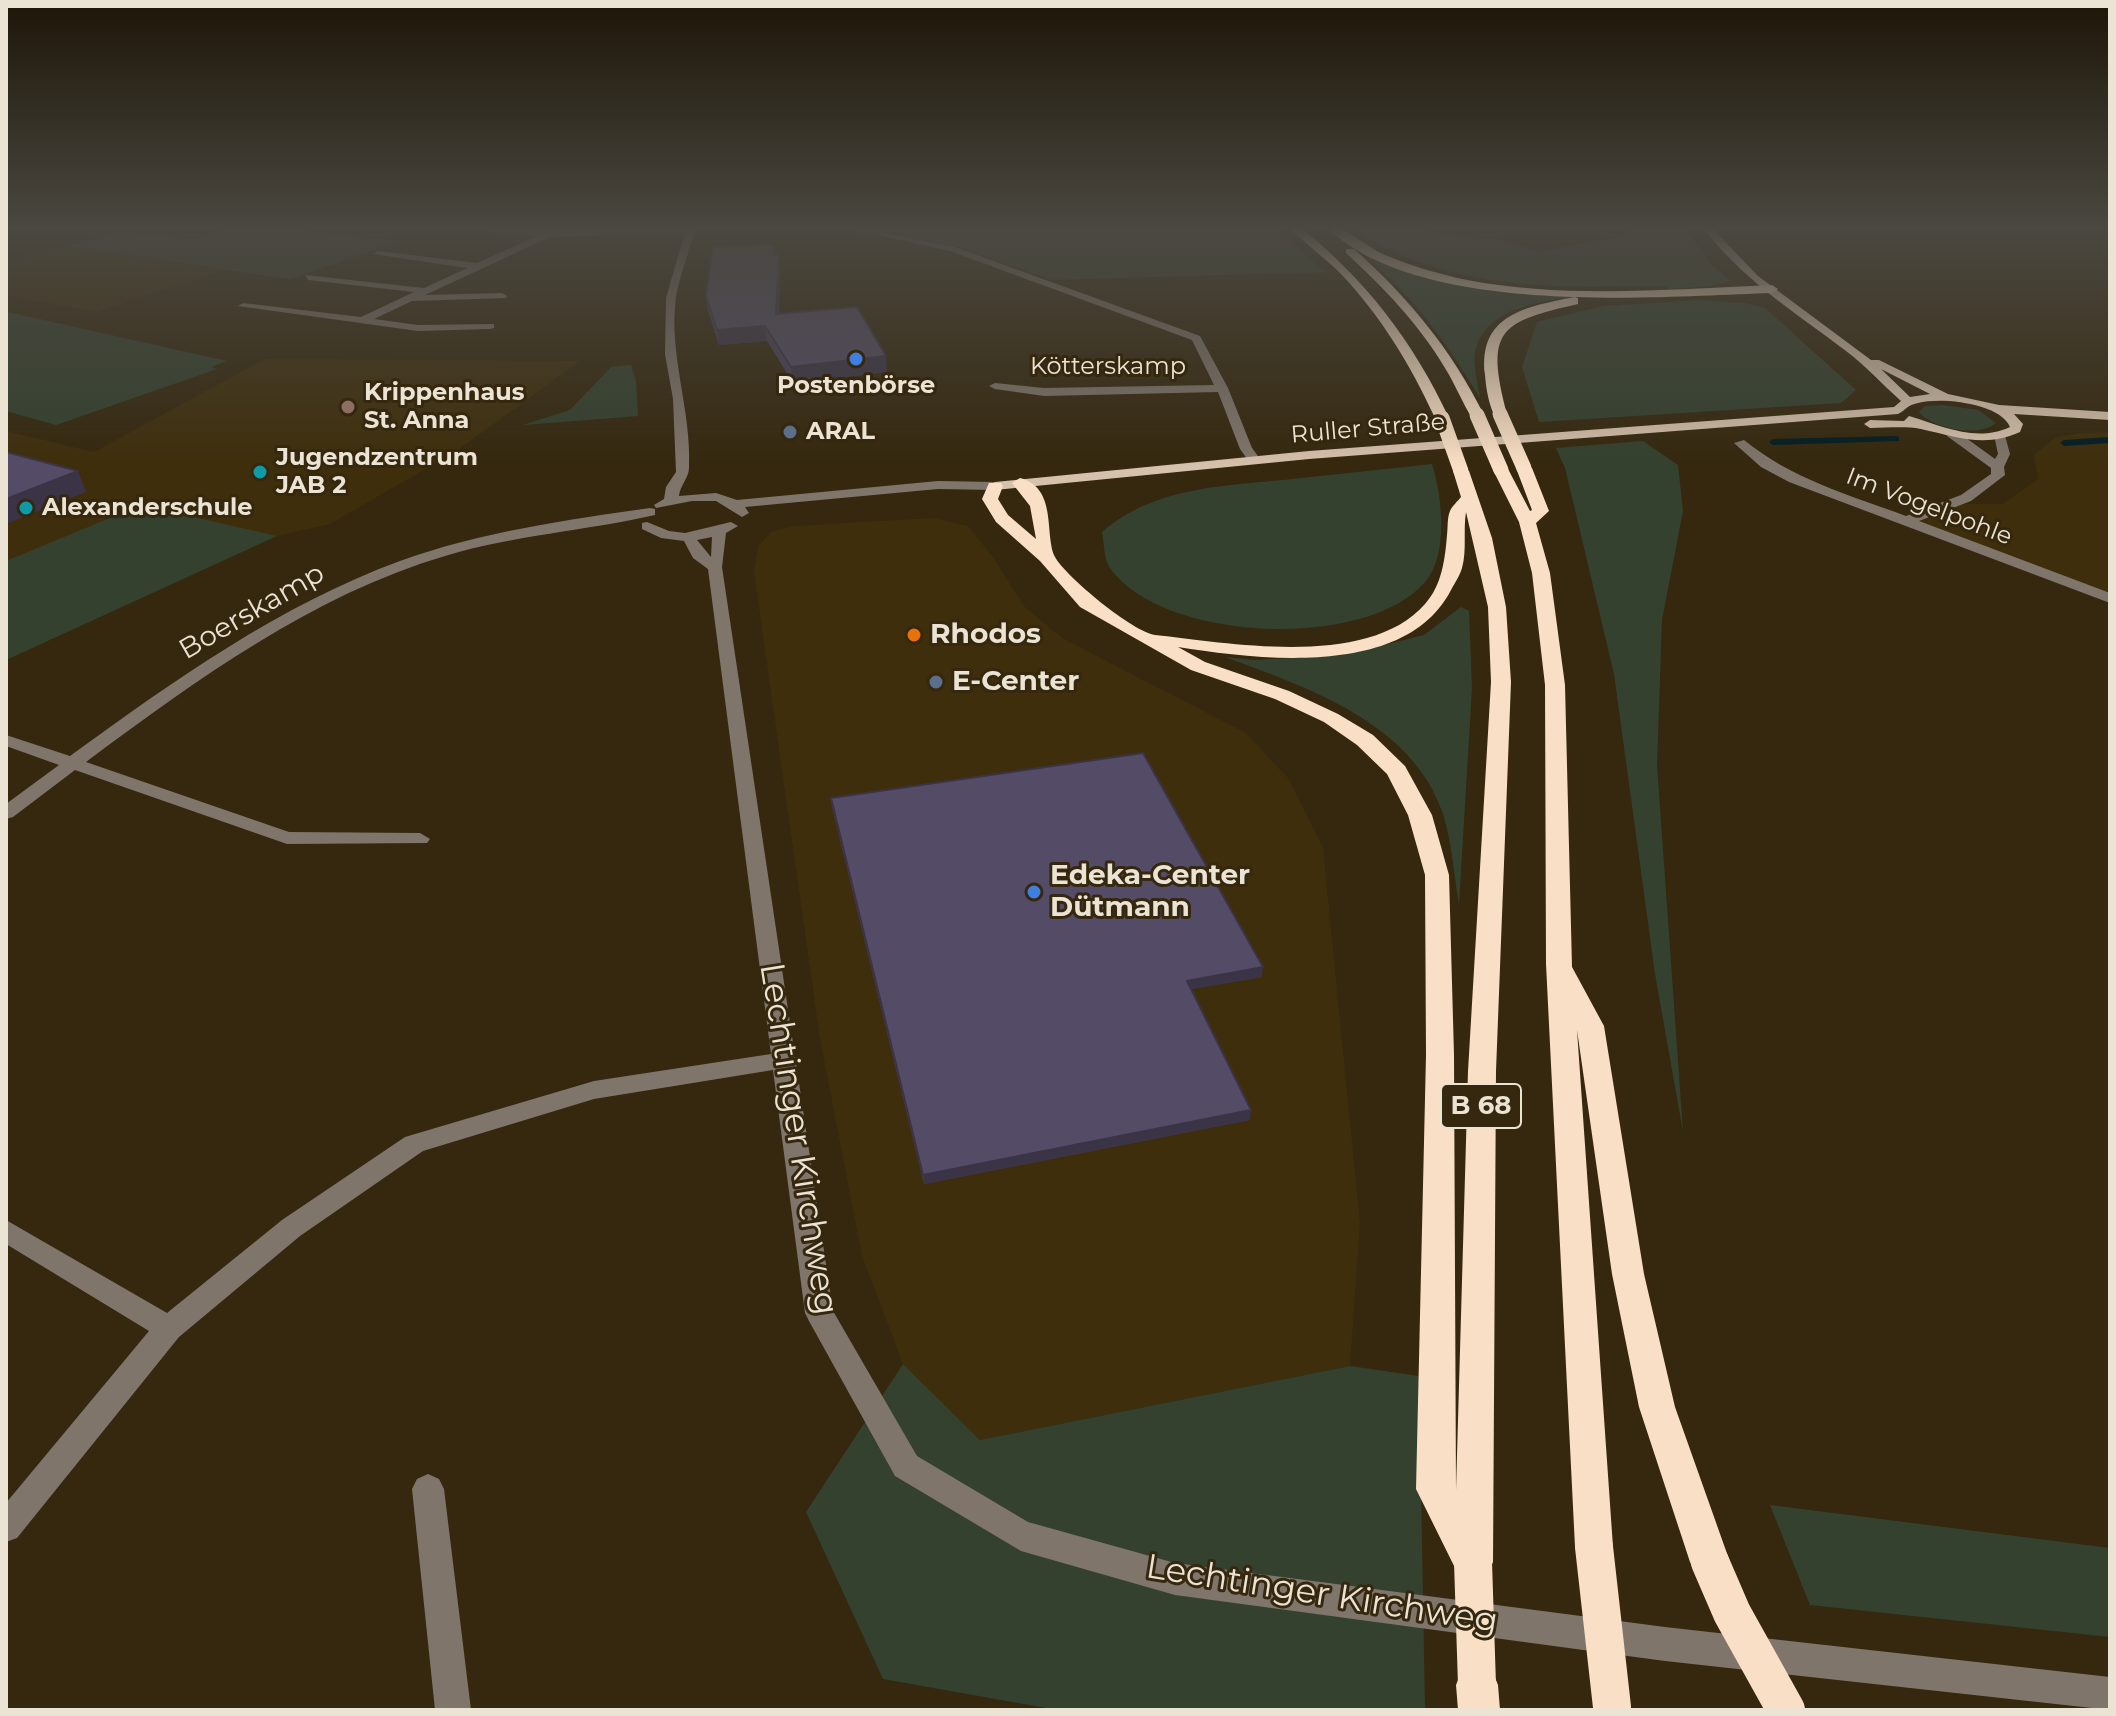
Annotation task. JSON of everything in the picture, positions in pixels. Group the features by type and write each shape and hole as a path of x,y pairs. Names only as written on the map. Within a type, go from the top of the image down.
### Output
{"highway":[{"name":"B 68","path":"1379,307 1413,356 1442,418 1483,538 1497,607 1501,682 1482,1071 1467,1540 1478,1698"},
{"path":"1405,307 1434,338 1477,415 1527,522 1541,573 1555,685 1559,964 1594,1547 1612,1708"},
{"path":"1527,522 1541,511 1500,414 1490,382 1491,343 1505,321 1539,307"},
{"path":"1020,483 1031,490 1040,508 1046,557"},
{"path":"1138,635 1241,651 1290,653 1339,649 1380,640 1412,628 1439,604 1456,567 1459,536 1457,513 1465,484"},
{"path":"995,486 990,499 1002,518 1046,557 1087,603 1138,635 1198,666 1282,695 1331,718 1365,740 1397,771 1420,815 1437,875 1440,1055 1435,1489 1467,1540"},
{"path":"1559,964 1590,1026 1628,1274 1657,1407 1710,1562 1732,1613 1786,1710"}],"main road":[{"path":"1796,307 1855,352 1947,398 1997,409 2110,419"},
{"path":"1855,352 1919,425 1951,433 2000,435 2010,433 2017,424"},
{"name":"Ruller Straße","path":"995,486 1255,460 1746,422 1947,398"},
{"path":"1997,409 2017,424 2110,419"},
{"name":"Ruller Straße","path":"1746,422 1919,425"}],"street":[{"path":"252,307 418,328 490,326"},
{"path":"362,320 388,307"},
{"path":"671,307 671,354 679,399 683,472 673,487 671,501"},
{"path":"1111,307 1196,338 1222,388 1246,449 1255,460"},
{"name":"Kötterskamp","path":"995,386 1044,392 1222,388"},
{"path":"1951,433 1997,467"},
{"path":"1906,521 1956,504 1998,475 1997,467 2004,454 2000,435"},
{"name":"Im Vogelpohle","path":"1740,443 1766,464 1794,479 2110,598"},
{"path":"683,472 697,484 704,497"},
{"name":"Ruller Straße","path":"738,510 960,495 995,486"},
{"path":"704,497 738,510 719,531 688,536 662,534 649,519 671,501 704,497"},
{"name":"Boerskamp","path":"6,813 175,689 284,623 373,576 468,546 558,528 649,519"},
{"name":"Lechtinger Kirchweg","path":"719,531 719,553 715,567 819,1313 906,1466 1021,1536 1175,1579 1665,1644 2110,1694"},
{"path":"688,536 698,555 715,567"},
{"path":"6,740 287,838 420,839"},
{"path":"6,1527 169,1328 291,1228 414,1144 594,1090 784,1060"},
{"path":"6,1231 169,1328"},
{"path":"428,1489 453,1710"}],"shaded area":[{"path":"68,307 111,307 96,312"},
{"path":"265,359 580,361 455,452 330,524 277,536 6,660 6,431 94,452"},
{"path":"2110,432 2110,598 1906,521 1956,504 2003,504 2038,479 2034,455 2056,437"},
{"path":"933,518 968,526 993,557 1024,606 1062,638 1246,733 1288,778 1323,848 1360,1223 1350,1366 980,1440 903,1364 862,1256 820,1039 754,572 758,546 771,532 793,526"}],"green space":[{"path":"1416,307 1523,307 1491,324 1481,337 1475,354 1480,398"},
{"path":"1599,307 1761,307 1856,390 1841,403 1539,422 1522,367 1537,322"},
{"path":"8,312 227,361 211,367 217,369 56,425 6,411"},
{"path":"631,365 636,381 638,416 523,425 570,410 611,367"},
{"path":"1925,406 1978,410 1996,423 1978,430 1956,430 1935,423 1919,412"},
{"path":"1643,441 1678,465 1683,511 1662,620 1657,765 1683,1132 1655,974 1614,674 1565,468 1556,448"},
{"path":"1432,464 1441,508 1438,557 1433,570 1425,582 1397,604 1358,619 1313,627 1265,629 1217,623 1173,611 1136,593 1106,561 1102,532 1145,505 1168,497 1217,487"},
{"path":"141,505 277,536 6,660 6,561"},
{"path":"1461,607 1469,611 1472,688 1459,905 1443,814 1428,782 1408,755 1354,713 1290,682 1225,657 1255,660 1343,655 1424,635"},
{"path":"903,1364 980,1440 1350,1366 1419,1376 1425,1710 1057,1710 883,1679 806,1512"},
{"path":"1770,1505 2110,1548 2110,1637 1810,1605"}],"building":[{"path":"710,307 776,307 776,314 857,307 886,356 791,367 765,326 717,330"},
{"path":"6,452 78,471 6,499"},
{"name":"Edeka-Center Dütmann","path":"1143,753 1263,967 1187,981 1251,1110 923,1175 831,798"}],"waterway":[{"path":"1773,442 1896,439"},
{"path":"2064,443 2110,440"}],"place":[{"name":"Postenbörse","path":"856,359"},
{"name":"Krippenhaus St. Anna","path":"348,407"},
{"name":"ARAL","path":"790,432"},
{"name":"Jugendzentrum JAB 2","path":"260,472"},
{"name":"Alexanderschule","path":"26,508"},
{"name":"Rhodos","path":"914,635"},
{"name":"E-Center","path":"936,682"},
{"name":"Edeka-Center Dütmann","path":"1034,892"}]}
